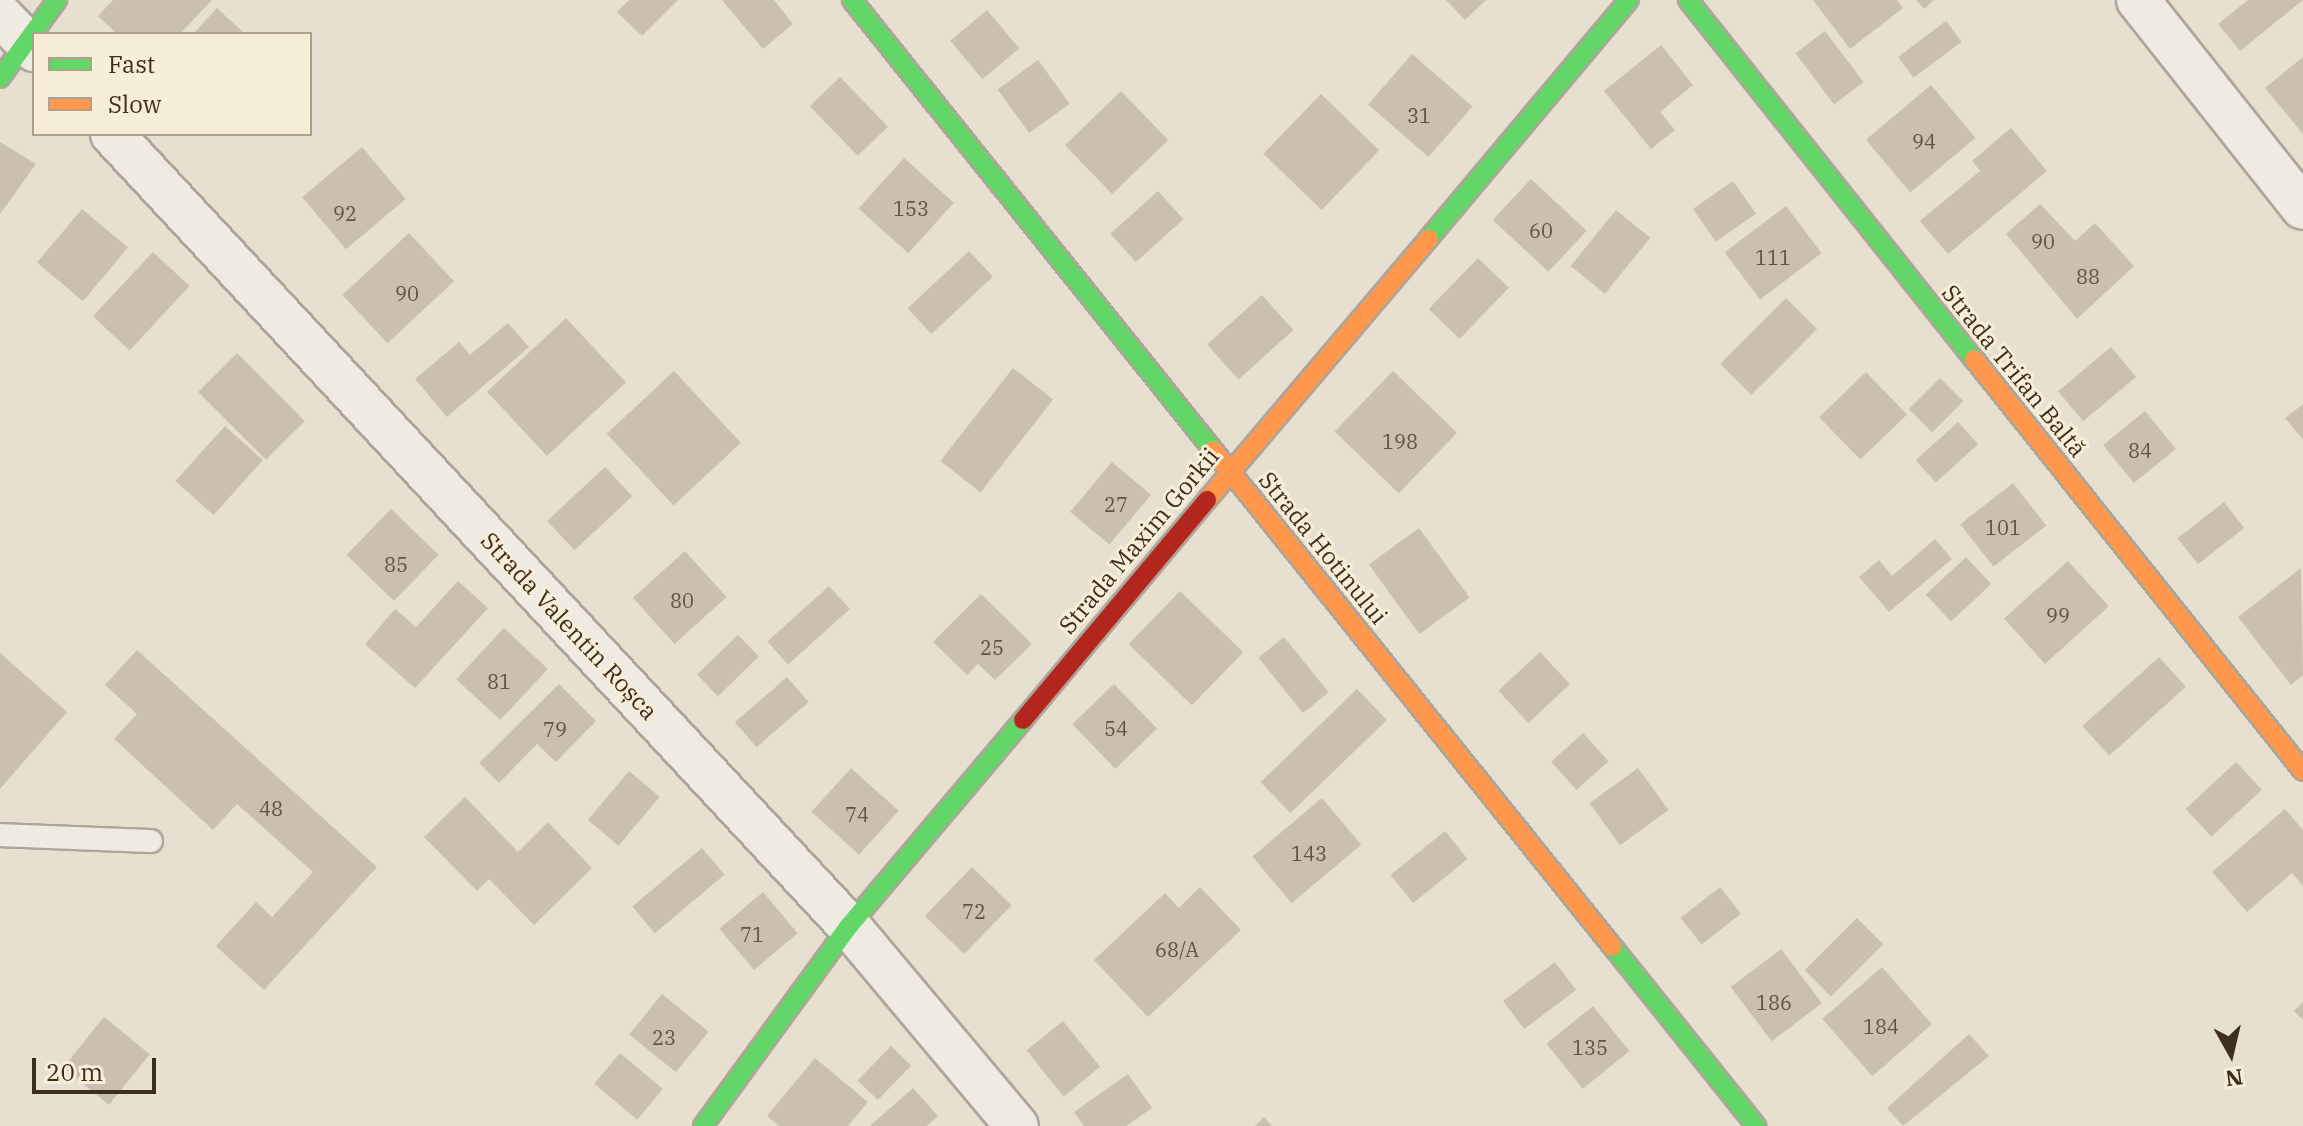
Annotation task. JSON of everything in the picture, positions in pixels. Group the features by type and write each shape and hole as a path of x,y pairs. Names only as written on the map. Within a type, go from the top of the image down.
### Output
{"street":[{"path":"0,78 20,36 57,0"},
{"name":"Strada Hotinului","path":"852,0 1756,1126"},
{"name":"Strada Maxim Gorkii","path":"703,1126 849,926 1229,470 1629,0"},
{"name":"Strada Trifan Baltă","path":"1688,0 2303,771"},
{"path":"2138,0 2303,208"},
{"name":"Strada Valentin Roșca","path":"114,136 849,926 1017,1126"}],"lane":[{"path":"0,835 151,841"}],"building":[{"path":"113,0 212,0 182,32 115,32 98,16"},
{"path":"629,0 678,0 642,36 617,12"},
{"path":"722,0 774,0 793,24 763,49"},
{"path":"1446,0 1486,0 1465,20"},
{"path":"1813,0 1897,0 1903,8 1850,49"},
{"path":"1916,0 1934,0 1924,9"},
{"path":"2248,0 2303,0 2240,51 2218,24"},
{"path":"217,8 243,32 195,32"},
{"path":"987,10 1019,48 982,79 950,41"},
{"path":"1946,21 1962,42 1914,78 1898,57"},
{"path":"1825,31 1864,82 1834,104 1795,53"},
{"path":"1661,45 1693,85 1660,112 1675,130 1651,149 1604,91"},
{"path":"1412,54 1472,106 1428,157 1368,105"},
{"path":"2303,57 2303,134 2265,88"},
{"path":"1038,60 1070,104 1029,133 998,89"},
{"path":"840,77 888,127 858,156 810,106"},
{"path":"1931,85 1975,138 1910,192 1866,140"},
{"path":"1121,91 1168,140 1112,194 1065,145"},
{"path":"1321,94 1379,150 1322,210 1263,154"},
{"path":"2011,128 2047,171 1948,254 1920,221 1980,171 1972,161"},
{"path":"0,142 36,164 0,214"},
{"path":"362,147 406,199 346,249 302,197"},
{"path":"904,158 954,203 908,253 858,209"},
{"path":"1531,179 1587,231 1548,272 1493,220"},
{"path":"1733,181 1756,214 1716,242 1693,209"},
{"path":"1158,191 1183,219 1136,262 1110,234"},
{"path":"2040,204 2075,241 2095,223 2134,266 2077,319 2006,234"},
{"path":"1786,206 1822,253 1760,299 1725,252"},
{"path":"82,209 128,248 83,301 37,263"},
{"path":"1616,210 1650,238 1605,294 1571,266"},
{"path":"409,233 454,281 387,343 342,295"},
{"path":"969,251 993,277 931,334 908,308"},
{"path":"153,252 190,286 130,350 93,316"},
{"path":"1478,258 1509,288 1460,339 1429,309"},
{"path":"1262,295 1293,330 1238,379 1207,345"},
{"path":"1786,298 1817,329 1751,395 1720,364"},
{"path":"566,318 626,382 547,456 487,392"},
{"path":"508,323 529,347 447,417 415,379 459,342 470,355"},
{"path":"2111,347 2136,377 2083,421 2058,391"},
{"path":"237,353 305,421 266,460 198,392"},
{"path":"1013,368 1053,399 981,492 940,461"},
{"path":"674,371 741,443 674,505 607,434"},
{"path":"1393,371 1457,433 1399,493 1335,431"},
{"path":"1866,372 1907,414 1860,460 1819,417"},
{"path":"1940,378 1963,401 1932,432 1909,409"},
{"path":"2303,404 2303,440 2285,418"},
{"path":"2145,411 2176,449 2134,483 2103,445"},
{"path":"1958,422 1978,444 1936,482 1916,460"},
{"path":"225,426 263,460 213,515 175,481"},
{"path":"1112,462 1151,495 1109,545 1070,512"},
{"path":"605,467 632,496 575,550 547,521"},
{"path":"2013,483 2046,526 1993,567 1960,524"},
{"path":"2224,502 2244,528 2198,564 2178,538"},
{"path":"391,509 438,555 394,601 347,555"},
{"path":"1419,528 1470,598 1419,634 1369,564"},
{"path":"1935,539 1952,559 1889,612 1859,577 1879,560 1892,576"},
{"path":"685,551 726,597 674,644 633,598"},
{"path":"1966,557 1991,584 1951,622 1926,595"},
{"path":"2068,561 2109,606 2045,664 2004,619"},
{"path":"2301,568 2303,675 2291,685 2238,617"},
{"path":"458,581 488,608 415,688 365,644 395,609 416,627"},
{"path":"829,586 850,609 788,665 767,642"},
{"path":"1180,591 1243,652 1192,705 1129,644"},
{"path":"981,594 1032,644 995,680 978,664 967,675 933,642"},
{"path":"504,628 548,669 500,720 456,679"},
{"path":"738,635 759,657 718,696 697,675"},
{"path":"1284,637 1329,692 1303,713 1258,658"},
{"path":"137,650 377,867 264,990 216,946 256,902 272,917 313,872 237,804 213,830 114,739 137,714 105,685"},
{"path":"1540,652 1570,684 1528,723 1498,691"},
{"path":"0,653 67,712 0,789"},
{"path":"2159,657 2186,687 2109,756 2082,726"},
{"path":"787,677 809,702 757,747 735,722"},
{"path":"559,684 596,721 556,762 537,744 499,783 479,763"},
{"path":"1114,684 1157,729 1115,769 1072,724"},
{"path":"1357,689 1387,720 1290,813 1261,782"},
{"path":"1583,733 1608,761 1576,790 1551,762"},
{"path":"2236,762 2262,790 2211,837 2186,809"},
{"path":"851,768 899,811 859,855 812,812"},
{"path":"1638,768 1669,810 1620,845 1589,803"},
{"path":"629,771 660,797 619,846 588,820"},
{"path":"465,797 518,852 548,822 592,868 534,925 489,879 477,891 424,837"},
{"path":"1322,798 1361,845 1291,903 1252,856"},
{"path":"2285,809 2303,830 2303,886 2292,873 2247,912 2212,872"},
{"path":"1445,831 1468,859 1413,903 1391,875"},
{"path":"702,848 724,875 655,933 632,906"},
{"path":"972,867 1012,905 964,954 925,916"},
{"path":"1200,887 1241,930 1148,1017 1094,960 1165,893 1179,908"},
{"path":"1720,887 1741,914 1702,945 1681,918"},
{"path":"763,892 798,933 754,970 719,929"},
{"path":"1857,918 1883,944 1831,996 1805,970"},
{"path":"1781,949 1822,1003 1772,1041 1731,987"},
{"path":"1555,962 1576,990 1524,1029 1503,1001"},
{"path":"1882,967 1932,1024 1872,1076 1822,1019"},
{"path":"662,994 709,1032 676,1072 629,1034"},
{"path":"2303,1002 2303,1020 2294,1011"},
{"path":"1593,1006 1630,1051 1583,1089 1546,1044"},
{"path":"104,1017 150,1054 109,1105 63,1068"},
{"path":"1063,1021 1100,1067 1064,1096 1026,1051"},
{"path":"1969,1034 1989,1056 1903,1126 1887,1108"},
{"path":"891,1046 911,1065 878,1100 858,1081"},
{"path":"620,1053 663,1089 637,1120 594,1084"},
{"path":"815,1058 868,1102 848,1126 779,1126 767,1116"},
{"path":"1128,1074 1152,1108 1126,1126 1084,1126 1074,1112"},
{"path":"913,1088 938,1116 927,1126 870,1126"},
{"path":"1264,1117 1272,1126 1255,1126"}],"traffic: fast":[{"path":"34,32 57,0"},
{"path":"852,0 1213,450"},
{"path":"1429,238 1629,0"},
{"path":"1688,0 1974,359"},
{"path":"0,78 32,34"},
{"path":"703,1126 849,926 1023,720"},
{"path":"1612,946 1756,1126"}],"traffic: slow":[{"path":"1207,500 1429,238"},
{"path":"1974,359 2303,771"},
{"path":"1213,450 1612,946"}],"traffic: jam":[{"path":"1023,720 1207,500"}]}
